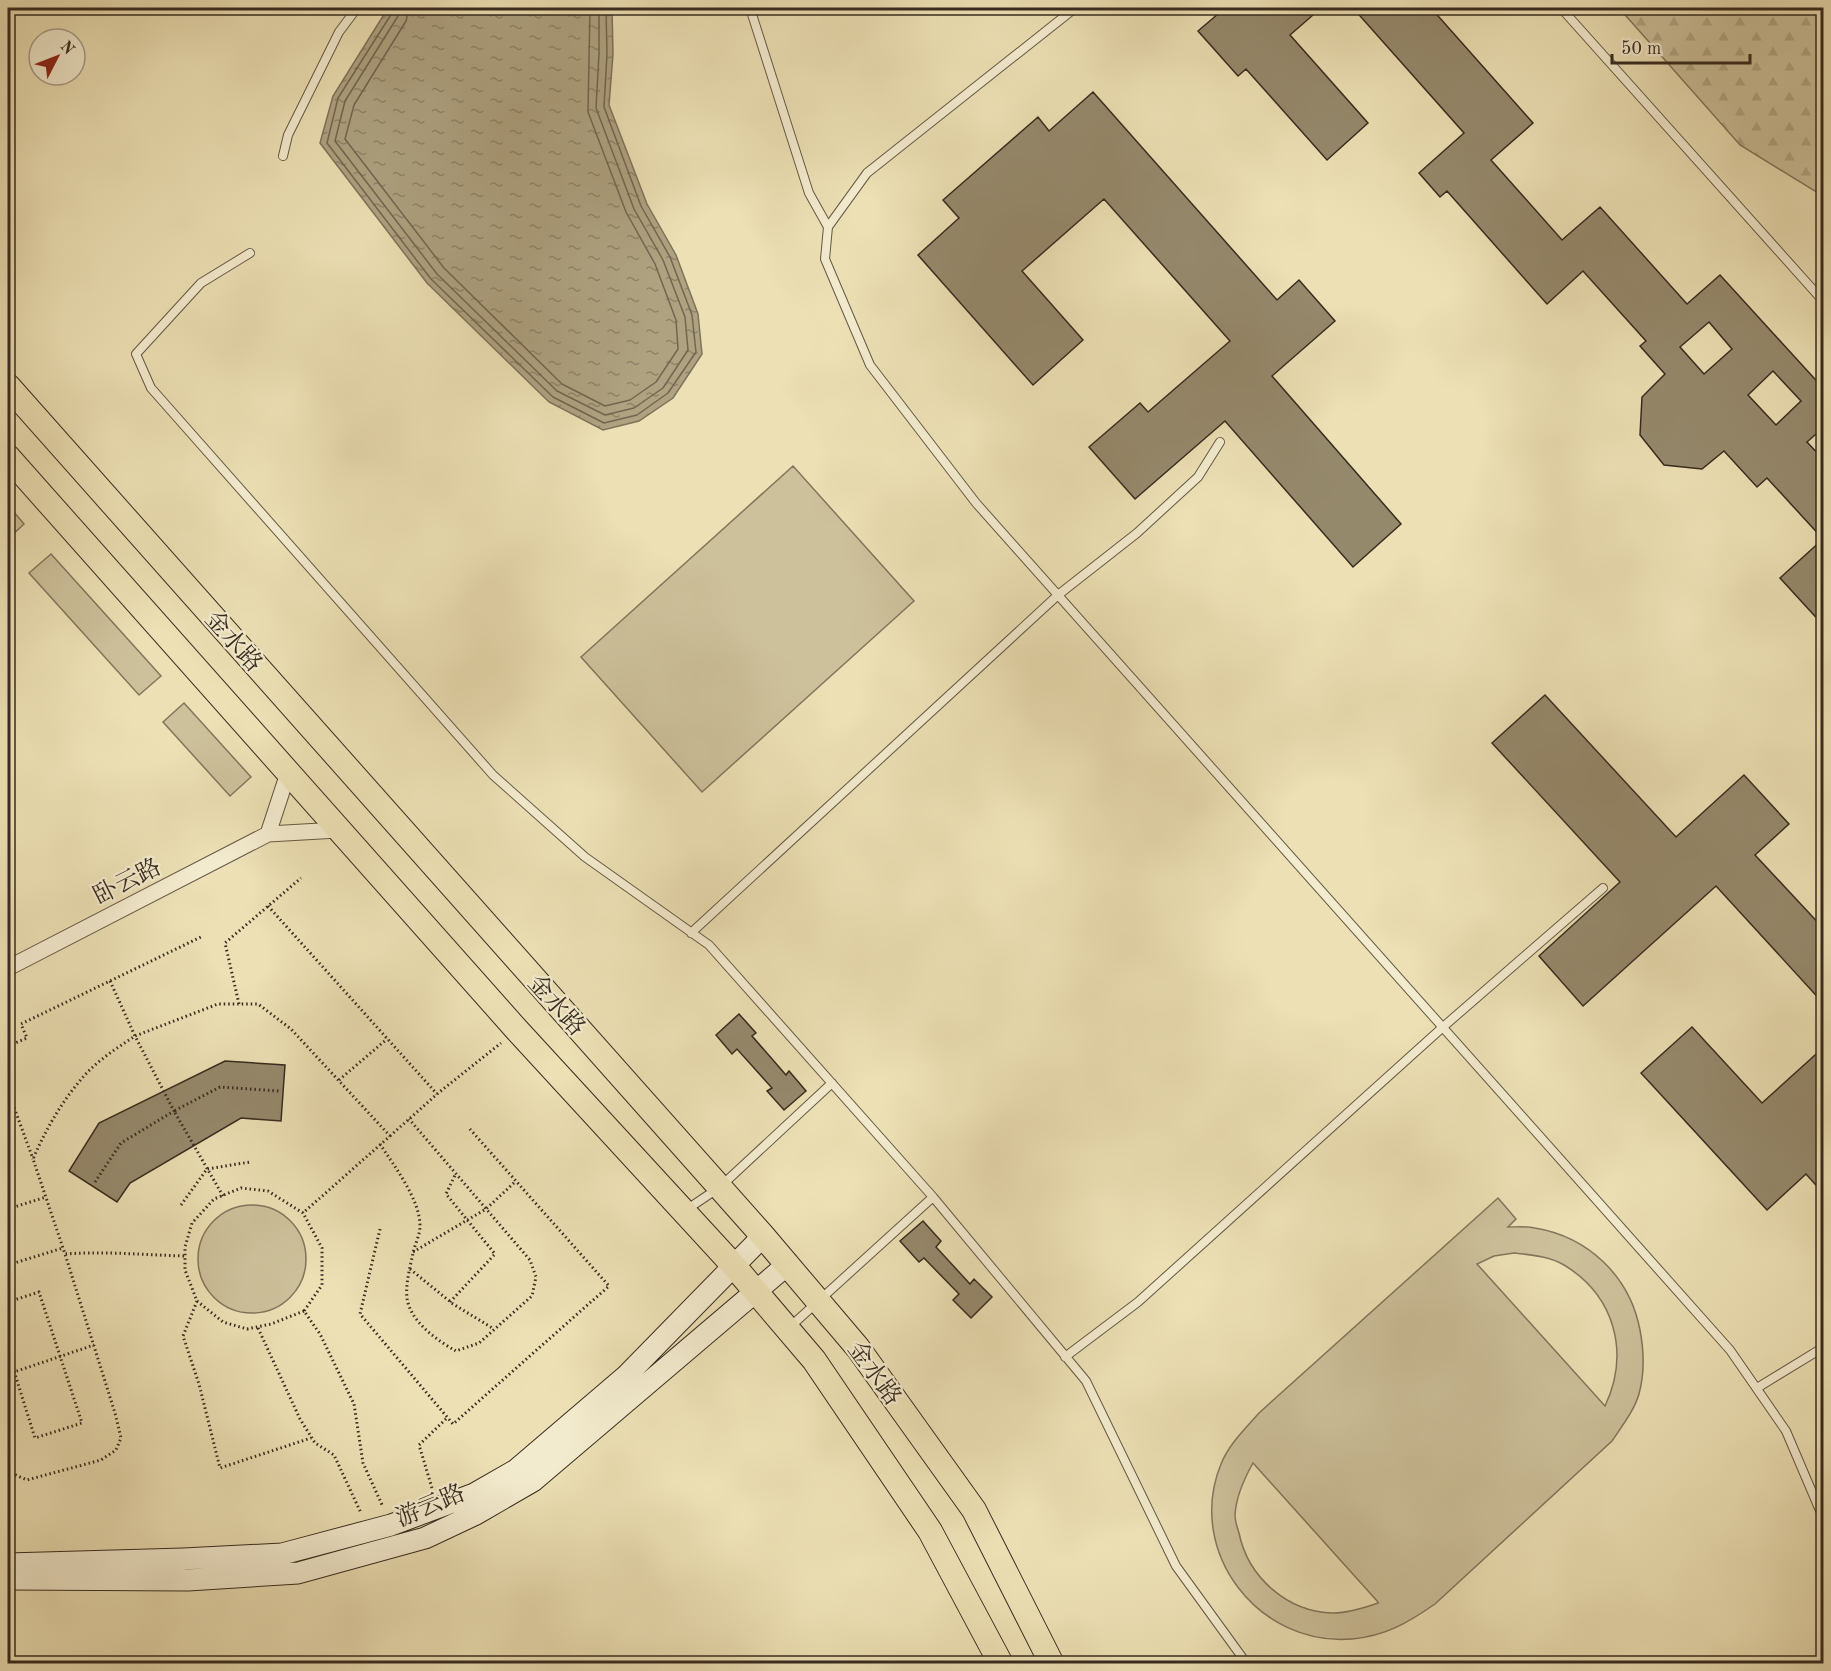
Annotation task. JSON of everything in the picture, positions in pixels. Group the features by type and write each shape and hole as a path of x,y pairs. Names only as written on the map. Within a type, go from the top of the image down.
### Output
{"main road":[{"name":"金水路","path":"8,386 720,1187 858,1348 974,1510 1052,1664"},
{"name":"金水路","path":"8,457 517,1030 734,1266 814,1360 930,1531 1001,1664"},
{"name":"游云路","path":"8,1564 282,1554 391,1525 474,1494 516,1470 626,1376 763,1236"},
{"name":"游云路","path":"8,1579 188,1580 298,1573 424,1538 477,1514 533,1481 788,1264"}],"street":[{"path":"268,834 288,773"},
{"name":"卧云路","path":"8,968 268,834 338,830"}],"lane":[{"path":"283,156 288,135 339,32 357,8"},
{"path":"750,8 809,193 828,227"},
{"path":"1075,8 867,173 828,227 825,259 870,366 976,503 1730,1350 1786,1431 1824,1520"},
{"path":"1562,8 1824,302"},
{"path":"250,253 201,283 136,354 152,388 493,775 585,857 709,945 933,1197 1086,1381 1176,1566 1246,1664"},
{"path":"691,933 1059,595 1137,533 1198,477 1220,442"},
{"path":"1065,1357 1138,1302 1443,1027 1603,888"},
{"path":"683,1212 720,1187 832,1083"},
{"path":"787,1329 933,1197"},
{"path":"1757,1388 1824,1347"}],"path":[{"path":"239,1004 225,943 301,878"},
{"path":"268,906 437,1094"},
{"path":"8,1046 27,1038 21,1024 203,936"},
{"path":"110,981 135,1036 174,1111 223,1196"},
{"path":"33,1159 49,1125 84,1075 135,1036 218,1004 258,1004 291,1029 390,1136"},
{"path":"303,1213 437,1094 517,1030"},
{"path":"339,1080 387,1039"},
{"path":"95,1182 121,1143 220,1087 279,1091"},
{"path":"8,1091 65,1254 121,1438 116,1450 101,1460 27,1480 11,1473 8,1460"},
{"path":"380,1144 405,1182 416,1206 420,1227 410,1269 408,1302 417,1319 439,1342 456,1350 479,1343 532,1296 536,1277 530,1260 409,1119"},
{"path":"380,1229 360,1314 453,1424 609,1286 469,1128"},
{"path":"181,1205 207,1169 250,1162"},
{"path":"450,1302 495,1254 446,1194 456,1173"},
{"path":"413,1252 486,1209 516,1181"},
{"path":"241,1188 268,1191 303,1213 322,1248 322,1285 304,1311 247,1329 223,1322 197,1301 185,1270 185,1247 192,1222 214,1199 241,1188"},
{"path":"8,1209 46,1197"},
{"path":"8,1265 63,1248"},
{"path":"65,1254 101,1251 147,1256 185,1256"},
{"path":"410,1269 450,1302 495,1329"},
{"path":"8,1302 39,1292 82,1423 36,1438 8,1352"},
{"path":"197,1301 183,1336 199,1384 220,1468 311,1438"},
{"path":"304,1311 320,1335 354,1404 363,1463 391,1525"},
{"path":"258,1327 300,1419 315,1443 334,1455 369,1531"},
{"path":"8,1374 94,1345"},
{"path":"438,1508 418,1445 448,1417"}],"green space":[{"path":"1619,8 1823,8 1823,196 1740,145"},
{"path":"793,466 914,601 702,792 581,657"},
{"path":"8,505 24,524 8,539"},
{"path":"51,554 161,676 139,695 29,573"},
{"path":"184,703 251,777 230,796 163,722"},
{"path":"1498,1198 1516,1219 1508,1227 1532,1227 1555,1233 1573,1240 1604,1262 1627,1293 1640,1330 1643,1362 1639,1394 1631,1412 1612,1441 1435,1604 1416,1617 1376,1635 1352,1639 1318,1637 1287,1627 1260,1610 1238,1588 1222,1560 1213,1530 1212,1497 1224,1457 1259,1413","holes":["1514,1253 1546,1258 1564,1265 1581,1278 1606,1309 1613,1327 1616,1366 1613,1386 1605,1406 1477,1264 1494,1256","1253,1463 1378,1602 1378,1603 1345,1612 1316,1611 1285,1599 1261,1577 1251,1564 1244,1549 1235,1517 1239,1494"]},
{"path":"252,1205 273,1209 290,1221 302,1238 306,1259 302,1280 290,1297 273,1309 252,1313 231,1309 214,1297 202,1280 198,1259 202,1238 214,1221 231,1209"}],"water":[{"path":"388,8 612,8 613,54 609,105 647,204 676,255 698,314 702,354 673,398 639,421 603,430 549,402 427,283 320,143 333,96"}],"building":[{"path":"1225,8 1321,8 1290,35 1368,123 1327,160 1246,69 1238,76 1198,31"},
{"path":"1353,8 1431,8 1533,123 1491,160 1562,240 1600,207 1687,304 1720,275 1824,389 1824,427 1807,442 1824,460 1824,626 1780,578 1823,539 1767,478 1757,487 1724,451 1702,469 1664,465 1640,435 1642,397 1665,374 1640,346 1646,341 1583,271 1547,304 1447,191 1440,197 1419,173 1464,133","holes":["1709,322 1732,349 1704,374 1680,347","1773,371 1801,401 1776,425 1748,395"]},
{"path":"1093,92 1277,300 1299,280 1335,321 1272,376 1401,524 1353,567 1225,421 1135,499 1089,447 1140,403 1148,412 1230,341 1104,199 1022,271 1083,340 1033,385 918,255 959,218 943,200 1038,117 1049,131"},
{"path":"1545,695 1676,837 1744,775 1789,824 1755,855 1824,929 1824,1004 1716,886 1583,1006 1539,956 1620,882 1492,743"},
{"path":"739,1014 756,1033 752,1036 786,1075 789,1071 806,1091 784,1110 767,1091 772,1088 737,1049 732,1054 716,1035"},
{"path":"1692,1027 1762,1103 1824,1047 1824,1194 1806,1174 1767,1210 1641,1073"},
{"path":"225,1061 285,1065 281,1121 241,1118 130,1183 117,1202 69,1171 99,1123"},
{"path":"923,1221 941,1241 936,1247 970,1284 974,1279 992,1297 971,1318 953,1300 959,1294 924,1258 919,1262 900,1241"}]}
